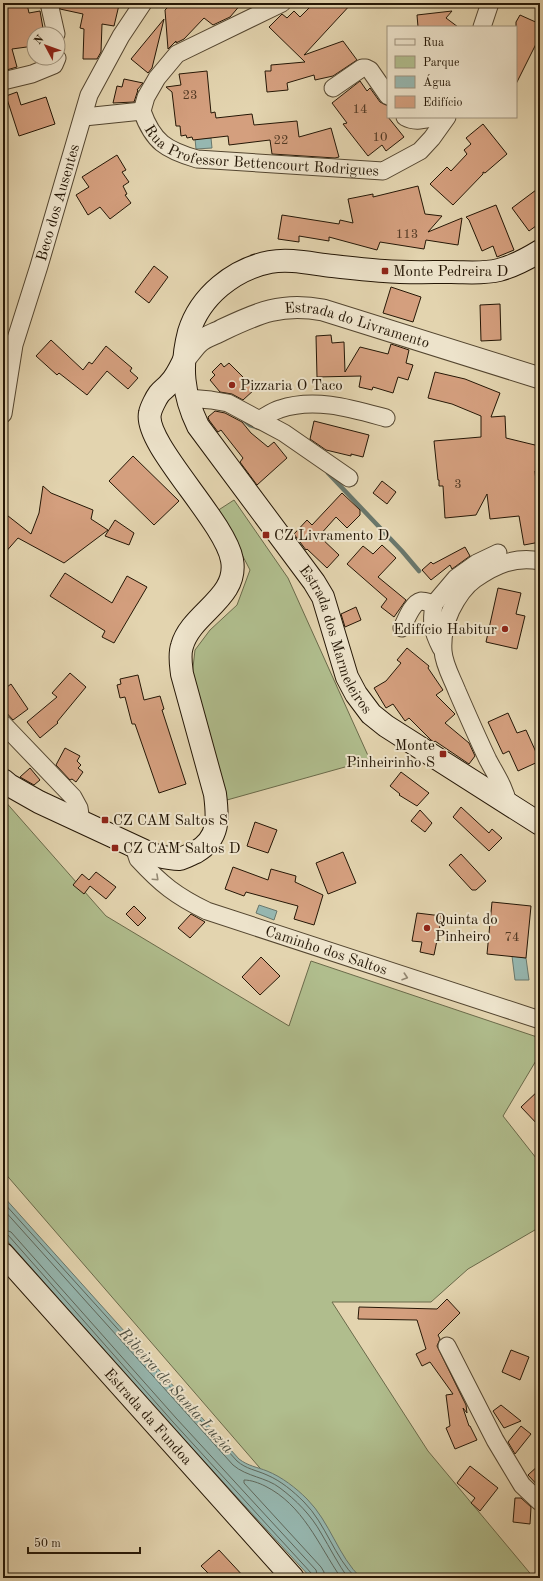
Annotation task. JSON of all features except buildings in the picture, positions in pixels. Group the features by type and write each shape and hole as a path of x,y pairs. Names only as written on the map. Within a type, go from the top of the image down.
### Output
{"main road":[{"name":"Estrada dos Marmeleiros","path":"540,251 520,262 499,270 483,273 385,271 287,261 270,262 245,270 215,290 200,308 191,327 184,360 184,386 192,413 198,426 314,582 323,597 347,677 356,694 367,708 386,726 540,824"},
{"path":"3,780 8,785 39,802 151,854 180,859 203,848 216,829 218,814 215,794 182,674 180,659 182,646 189,631 220,597 231,580 234,570 228,547 215,525 162,449 153,434 150,424 150,414 159,394 170,384 184,360"},
{"name":"Estrada da Fundoa","path":"3,1254 293,1578"}],"street":[{"path":"49,3 54,26"},
{"name":"Beco dos Ausentes","path":"3,414 14,345 84,117 89,96 121,36 143,3"},
{"path":"84,117 142,111 146,97 157,78 177,54 282,3"},
{"path":"482,26 490,3"},
{"path":"3,81 43,70 52,66"},
{"path":"333,88 362,68 366,68 370,70 387,95"},
{"name":"Rua Professor Bettencourt Rodrigues","path":"142,111 148,126 162,144 177,153 197,159 383,171 420,151 447,118"},
{"path":"407,118 418,121 432,118"},
{"name":"Estrada do Livramento","path":"184,360 198,342 253,316 274,309 302,307 323,310 540,378"},
{"path":"188,398 228,403 284,433 349,478"},
{"path":"258,420 280,409 294,405 321,404 352,408 386,418"},
{"path":"508,804 505,792 488,760 447,667 443,651 433,631 432,619 434,604 456,578 477,563 491,556 509,550 540,549"},
{"path":"443,651 445,625 455,601 470,583 490,569 504,562 532,559 540,561"},
{"path":"402,628 414,607 419,602 423,601 434,604"},
{"path":"3,724 73,797 79,808 81,821"},
{"name":"Caminho dos Saltos","path":"136,846 138,859 160,881 184,900 207,912 540,1020"},
{"path":"447,1346 502,1453 522,1485 540,1502"}],"green space":[{"path":"234,500 288,578 370,760 227,800 192,676 195,650 210,630 237,605 250,570 224,520 217,511"},
{"path":"3,799 106,916 289,1026 311,961 540,1038 540,1054 503,1116 540,1163 540,1227 468,1269 431,1302 332,1302 428,1451 534,1578 355,1578 3,1171"}],"water":[{"path":"211,138 212,148 196,149 195,139"},
{"path":"259,905 277,911 274,920 256,913"},
{"path":"512,956 526,958 529,980 515,980"},
{"name":"Ribeira de Santa Luzia","path":"3,1196 239,1459 249,1465 278,1476 307,1499 322,1518 346,1560 361,1578 311,1578 170,1424 3,1236"}],"waterway":[{"path":"244,420 250,425 259,428"},
{"path":"328,473 419,571"}],"place":[{"name":"Monte Pedreira D","path":"385,271"},
{"name":"Pizzaria O Taco","path":"232,385"},
{"name":"CZ Livramento D","path":"266,535"},
{"name":"Edifício Habitur","path":"505,629"},
{"name":"Monte Pinheirinho S","path":"443,754"},
{"name":"CZ CAM Saltos S","path":"105,820"},
{"name":"CZ CAM Saltos D","path":"115,848"},
{"name":"Quinta do Pinheiro","path":"427,928"}]}
